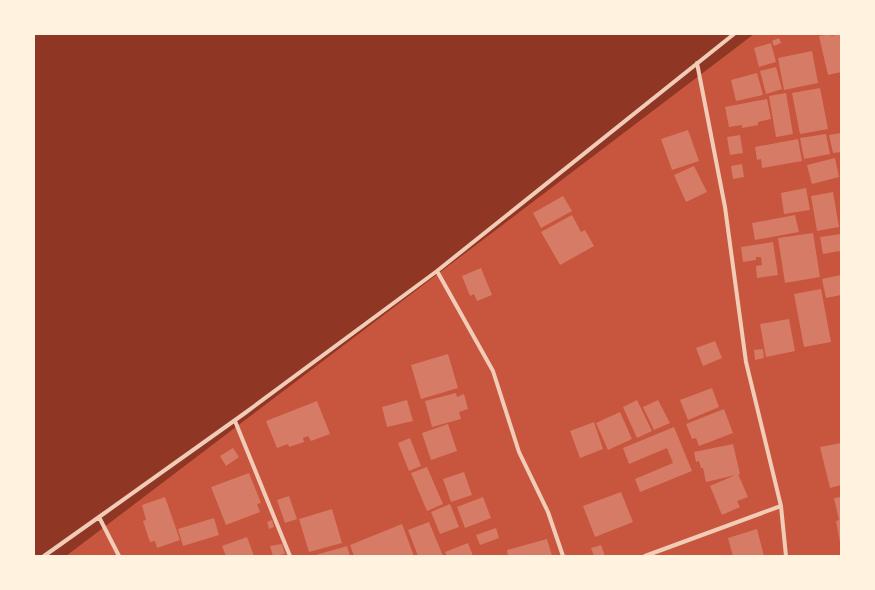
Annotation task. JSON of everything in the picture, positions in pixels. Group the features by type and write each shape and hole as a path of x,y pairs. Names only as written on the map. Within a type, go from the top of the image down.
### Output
{"street":[{"path":"44,556 235,420 437,271 734,34"},
{"path":"697,63 725,207 746,362 781,506 786,556"},
{"path":"437,271 493,371 519,452 548,512 563,556"},
{"path":"235,420 290,556"},
{"path":"645,556 781,506"},
{"path":"99,517 119,556"}],"shaded area":[{"path":"34,34 754,34 66,556 34,556"}],"building":[{"path":"831,34 831,36 841,34 841,72 828,75 819,36"},
{"path":"779,38 781,43 774,46 772,41"},
{"path":"771,43 776,62 759,67 754,48"},
{"path":"812,51 818,83 784,90 778,58"},
{"path":"776,67 782,89 766,94 760,71"},
{"path":"757,73 763,95 736,101 731,80"},
{"path":"820,88 828,129 800,134 792,93"},
{"path":"786,93 793,134 776,137 769,96"},
{"path":"767,99 771,119 758,122 758,125 742,128 742,125 729,127 725,107"},
{"path":"688,130 699,161 672,170 661,139"},
{"path":"841,133 841,152 833,153 829,135"},
{"path":"826,134 830,154 804,159 800,138"},
{"path":"740,135 743,153 730,155 727,137"},
{"path":"798,139 802,161 762,168 761,159 757,160 755,147"},
{"path":"835,158 839,177 812,184 807,165"},
{"path":"742,164 744,177 733,179 731,166"},
{"path":"694,166 707,192 686,202 674,175"},
{"path":"806,188 810,210 784,214 781,193"},
{"path":"833,192 839,227 817,231 811,196"},
{"path":"563,196 572,211 541,228 533,213"},
{"path":"572,215 581,232 585,230 594,246 560,265 541,232"},
{"path":"795,215 799,232 755,240 752,223"},
{"path":"813,233 820,277 785,283 778,238"},
{"path":"841,234 841,253 839,251 823,254 820,237"},
{"path":"773,242 778,275 757,278 756,266 762,265 761,257 756,257 756,260 743,262 741,247"},
{"path":"481,268 492,295 477,301 474,294 470,296 462,276"},
{"path":"841,275 841,295 826,298 822,279"},
{"path":"821,289 831,342 804,347 794,294"},
{"path":"789,319 795,351 766,357 760,324"},
{"path":"715,341 722,358 703,366 696,348"},
{"path":"763,349 764,358 755,360 754,350"},
{"path":"448,354 458,388 421,399 411,365"},
{"path":"712,388 719,407 688,420 680,400"},
{"path":"456,393 457,397 464,394 468,409 459,412 461,419 432,427 425,401"},
{"path":"407,400 413,421 387,427 382,407"},
{"path":"637,400 652,431 637,438 623,407"},
{"path":"658,400 670,423 654,430 643,407"},
{"path":"317,401 330,434 311,441 308,436 303,438 304,442 289,447 288,444 277,448 266,421"},
{"path":"724,409 733,433 699,446 696,438 692,439 686,424"},
{"path":"620,412 632,439 608,450 596,423"},
{"path":"594,422 603,449 580,458 570,431"},
{"path":"448,424 457,451 431,460 422,433"},
{"path":"674,427 692,471 640,492 635,479 673,463 667,448 629,464 623,448"},
{"path":"410,438 421,466 409,471 398,443"},
{"path":"841,443 841,485 830,488 820,447"},
{"path":"733,444 740,474 706,482 703,468 701,468 699,461 696,462 694,452"},
{"path":"233,448 239,457 226,466 220,456"},
{"path":"427,467 443,504 427,511 411,473"},
{"path":"464,472 472,495 451,502 443,479"},
{"path":"249,473 261,503 257,504 260,512 226,525 211,487"},
{"path":"738,474 748,497 737,501 740,507 722,515 710,486"},
{"path":"621,492 633,522 595,537 583,506"},
{"path":"289,496 297,519 285,523 277,500"},
{"path":"165,497 180,540 157,548 155,541 150,542 143,521 146,520 142,505"},
{"path":"483,497 491,518 465,528 457,507"},
{"path":"841,497 840,542 836,521 839,520 834,498"},
{"path":"450,504 459,527 440,534 431,512"},
{"path":"332,509 342,543 309,552 299,519"},
{"path":"214,518 219,535 183,546 178,529"},
{"path":"272,520 274,527 269,529 267,522"},
{"path":"429,522 443,556 418,556 408,530"},
{"path":"402,524 414,556 354,556 350,545"},
{"path":"496,528 499,538 480,545 476,535"},
{"path":"757,529 764,556 733,556 728,538"},
{"path":"247,537 254,556 226,556 222,546"},
{"path":"547,539 552,556 508,556 507,550"},
{"path":"468,543 473,556 447,556 445,552"},
{"path":"282,544 285,554 273,556 270,546"},
{"path":"601,545 605,556 594,556 591,548"},
{"path":"347,546 350,556 312,556"}]}
